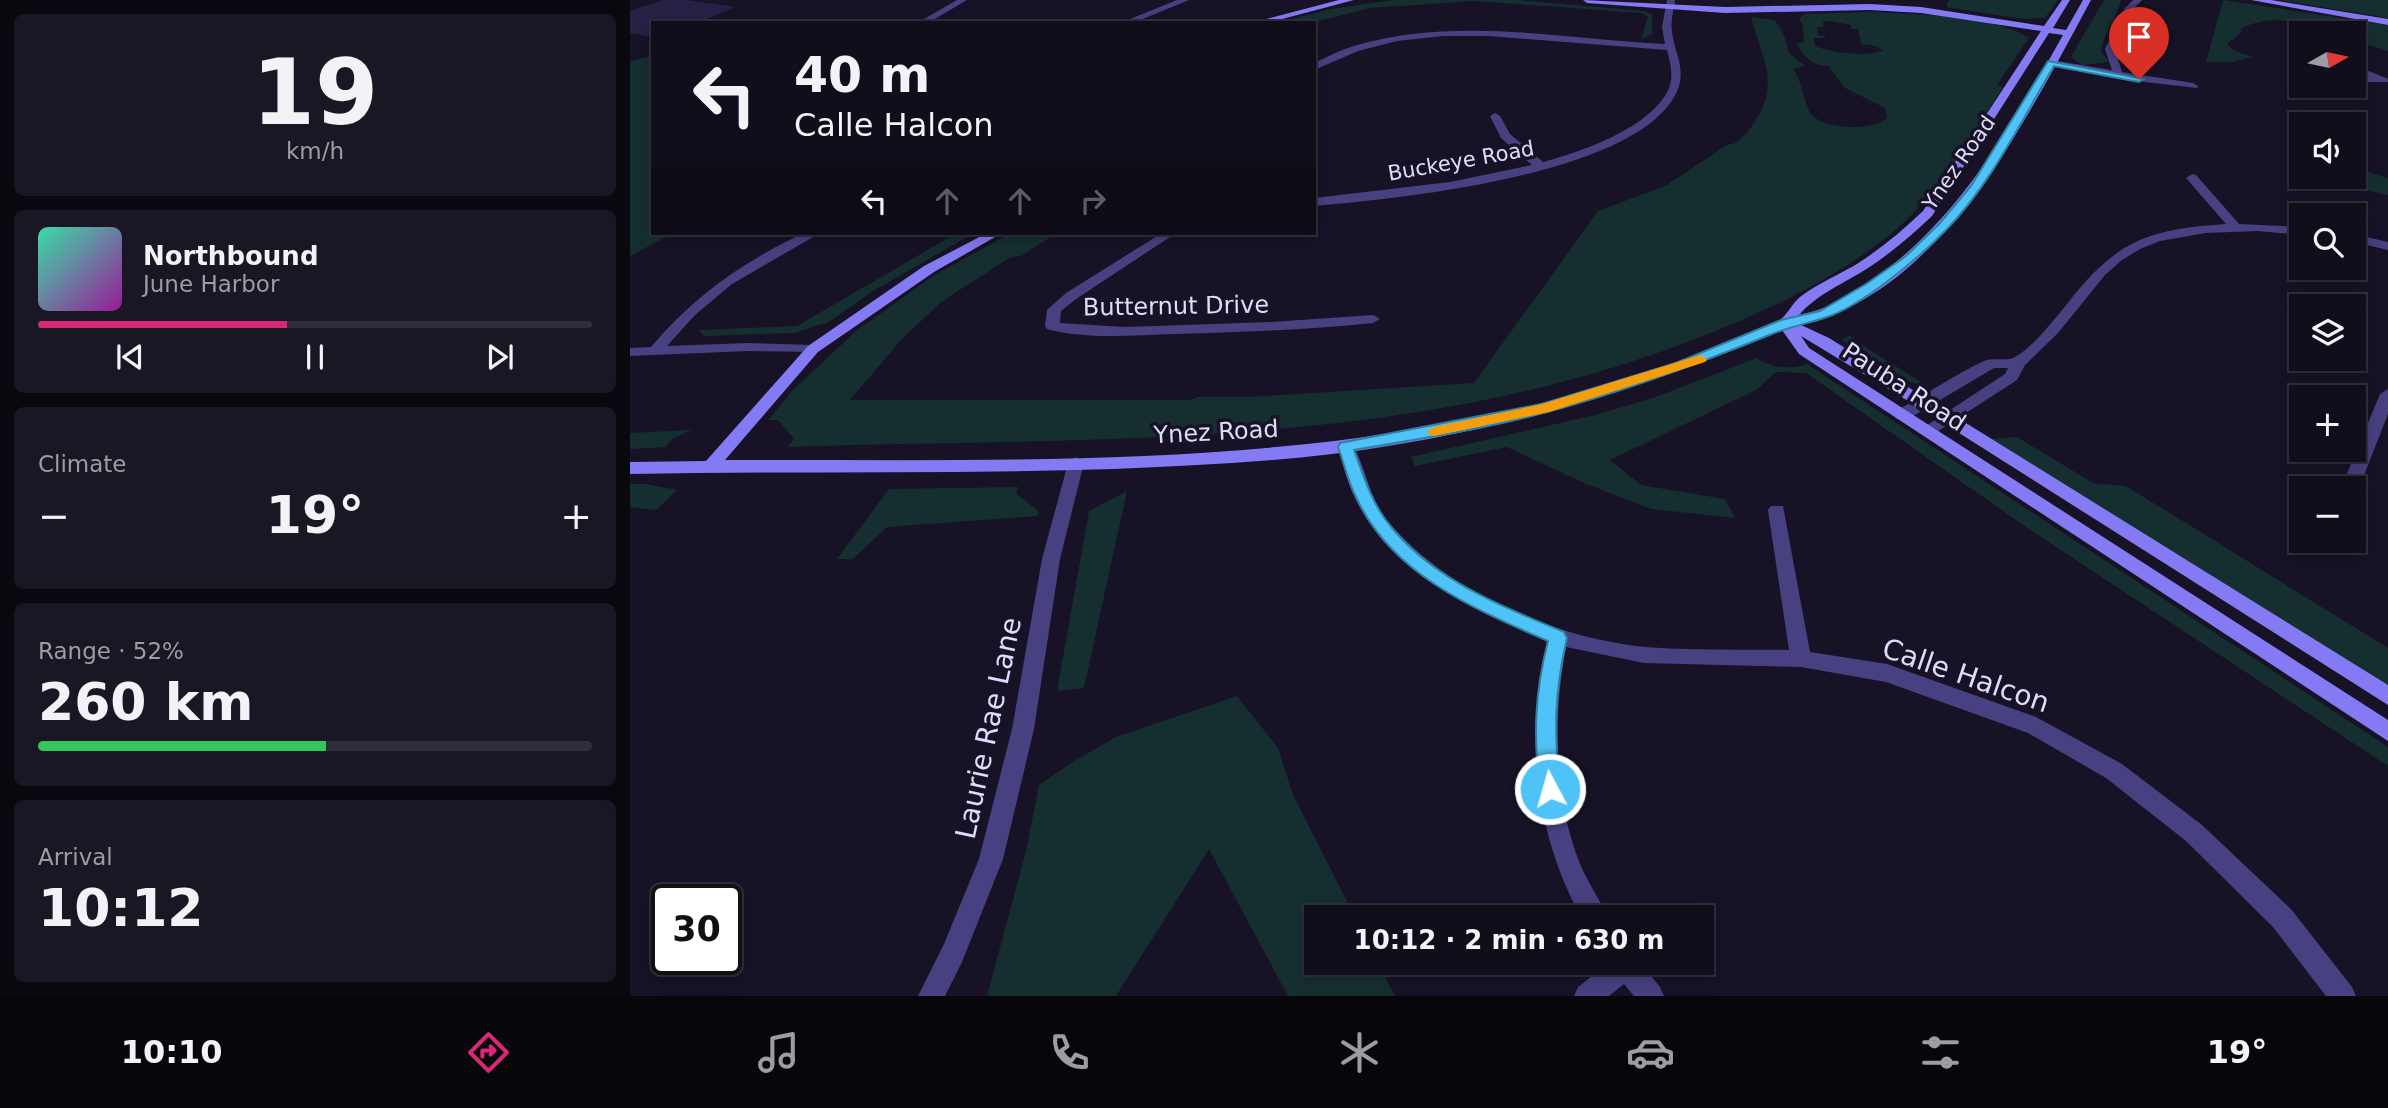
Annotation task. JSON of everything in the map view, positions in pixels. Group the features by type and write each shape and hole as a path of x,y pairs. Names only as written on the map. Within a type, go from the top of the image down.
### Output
{"main road":[{"path":"1262,21 1331,1 1350,0"},
{"path":"1587,0 1725,10 1870,4 1971,16 2069,33"},
{"name":"Ynez Road","path":"1786,323 1804,302 1864,265 1903,237 1928,213 2066,0"},
{"name":"Ynez Road","path":"630,468 1076,463 1214,458 1346,447 1470,425 1544,408 1681,366 1786,323 1825,314 1870,287 1910,258 1944,226 1975,187 2087,0"},
{"path":"2255,0 2388,22"},
{"path":"711,466 813,349 929,269 992,235"},
{"name":"Pauba Road","path":"1786,323 1824,341 2388,696"},
{"name":"Pauba Road","path":"1786,323 1804,351 2388,732"}],"street":[{"path":"925,21 963,0"},
{"path":"1129,21 1185,0"},
{"path":"2119,76 2110,48 2128,9 2138,0"},
{"name":"Buckeye Road","path":"1316,202 1493,178 1542,167 1600,146 1650,118 1669,99 1676,82 1677,59 1671,47 1667,27 1671,4"},
{"path":"1316,65 1366,47 1438,34 1492,33 1671,47"},
{"path":"2051,63 2193,86"},
{"path":"2366,73 2386,82"},
{"path":"2366,80 2386,82"},
{"path":"1494,116 1506,136 1542,167"},
{"path":"2192,178 2236,228"},
{"path":"1926,431 2012,377 2016,363 2048,336 2116,257 2146,241 2236,228 2289,230"},
{"path":"656,350 695,306 727,279 757,260 810,235"},
{"name":"Butternut Drive","path":"1167,235 1071,296 1054,310 1052,326 1070,331 1109,332 1298,327 1373,319"},
{"path":"2366,241 2388,246"},
{"path":"630,352 748,347 813,349"},
{"path":"1902,415 1991,364 2016,363"},
{"path":"2355,476 2388,394"},
{"name":"Calle Halcon","path":"1346,447 1363,497 1380,524 1424,570 1479,603 1558,638 1644,655 1801,659 1887,673 2036,726 2113,771 2194,833 2282,918 2343,996"},
{"name":"Laurie Rae Lane","path":"931,996 953,953 991,859 1023,729 1051,559 1076,463"},
{"path":"1777,510 1801,659"},
{"path":"1558,638 1549,673 1544,734 1550,789 1569,865 1589,905"},
{"path":"1587,996 1612,975"},
{"path":"1633,975 1651,996"}],"green space":[{"path":"1393,0 1516,0 1645,11 1652,15 1652,34 1641,40 1648,17 1641,13 1474,1 1370,8 1316,22 1283,21 1331,9"},
{"path":"1949,0 2058,0 2045,18 2023,19 1946,7"},
{"path":"2104,0 2121,0 2101,51 2109,62 2082,65 2071,57"},
{"path":"2223,0 2362,21 2270,20 2255,23 2240,29 2242,32 2227,44 2233,50 2252,57 2233,62 2206,62"},
{"path":"2279,0 2388,0 2388,18"},
{"path":"1870,12 1952,17 1996,25 2029,38 1997,85 2003,87 1956,160 1930,195 1900,226 1855,260 1806,289 1703,336 1592,374 1480,401 1366,419 1251,431 1019,442 787,447 794,439 778,420 768,420 793,390 856,331 933,276 1007,235 1054,235 1021,256 1009,258 941,302 902,339 850,400 1189,400 1198,397 1248,397 1474,383 1598,211 1667,185 1727,145 1738,141 1752,126 1761,111 1768,85 1764,59 1751,17 1775,20 1784,35 1789,53 1805,66 1793,69 1809,111 1818,120 1838,126 1861,127 1887,118 1885,108 1845,88 1828,66 1813,62 1805,56 1797,43 1804,43 1803,26 1799,18 1805,14","holes":["1823,22 1851,25 1851,29 1858,29 1861,44 1876,46 1883,51 1849,53 1815,46 1814,38 1825,38 1818,35 1817,27 1823,27"]},
{"path":"2366,22 2388,25 2388,51 2366,45"},
{"path":"651,56 651,235 670,235 630,256 630,61"},
{"path":"2366,172 2388,178 2388,195 2360,189 2366,189"},
{"path":"954,235 971,235 873,291 826,324 795,333 704,336 699,330 797,326"},
{"path":"1850,335 1927,386 1901,380 1842,340"},
{"path":"1757,358 1781,367 1807,364 2388,747 2388,766 2026,527 1806,373 1776,372 1756,390 1610,460 1641,485 1725,499 1735,518 1651,509 1584,483 1507,447 1415,466 1411,457 1595,415 1653,398"},
{"path":"692,430 672,439 666,447 630,449 630,433"},
{"path":"2017,437 2093,483 2126,486 2388,648 2388,686 1991,439"},
{"path":"630,484 677,490 656,510 630,507"},
{"path":"1018,487 1016,493 1039,512 1037,516 887,527 853,559 837,559 889,489"},
{"path":"1127,491 1084,688 1057,691 1089,511"},
{"path":"1237,696 1278,748 1293,795 1349,905 1304,905 1304,975 1384,975 1395,996 1288,996 1209,849 1116,996 987,996 1026,851 1039,785 1116,737"}],"building":[{"path":"663,0 687,0 736,7 702,21 651,21 651,37 630,33 630,11"}],"slow traffic":[{"path":"1434,432 1544,408 1700,359"}],"route":[{"path":"1550,789 1544,734 1549,673 1558,638 1479,603 1424,570 1380,524 1363,497 1346,447 1470,425 1544,408 1681,366 1786,323 1825,314 1870,287 1910,258 1944,226 1975,187 2051,63 2139,79"}]}
